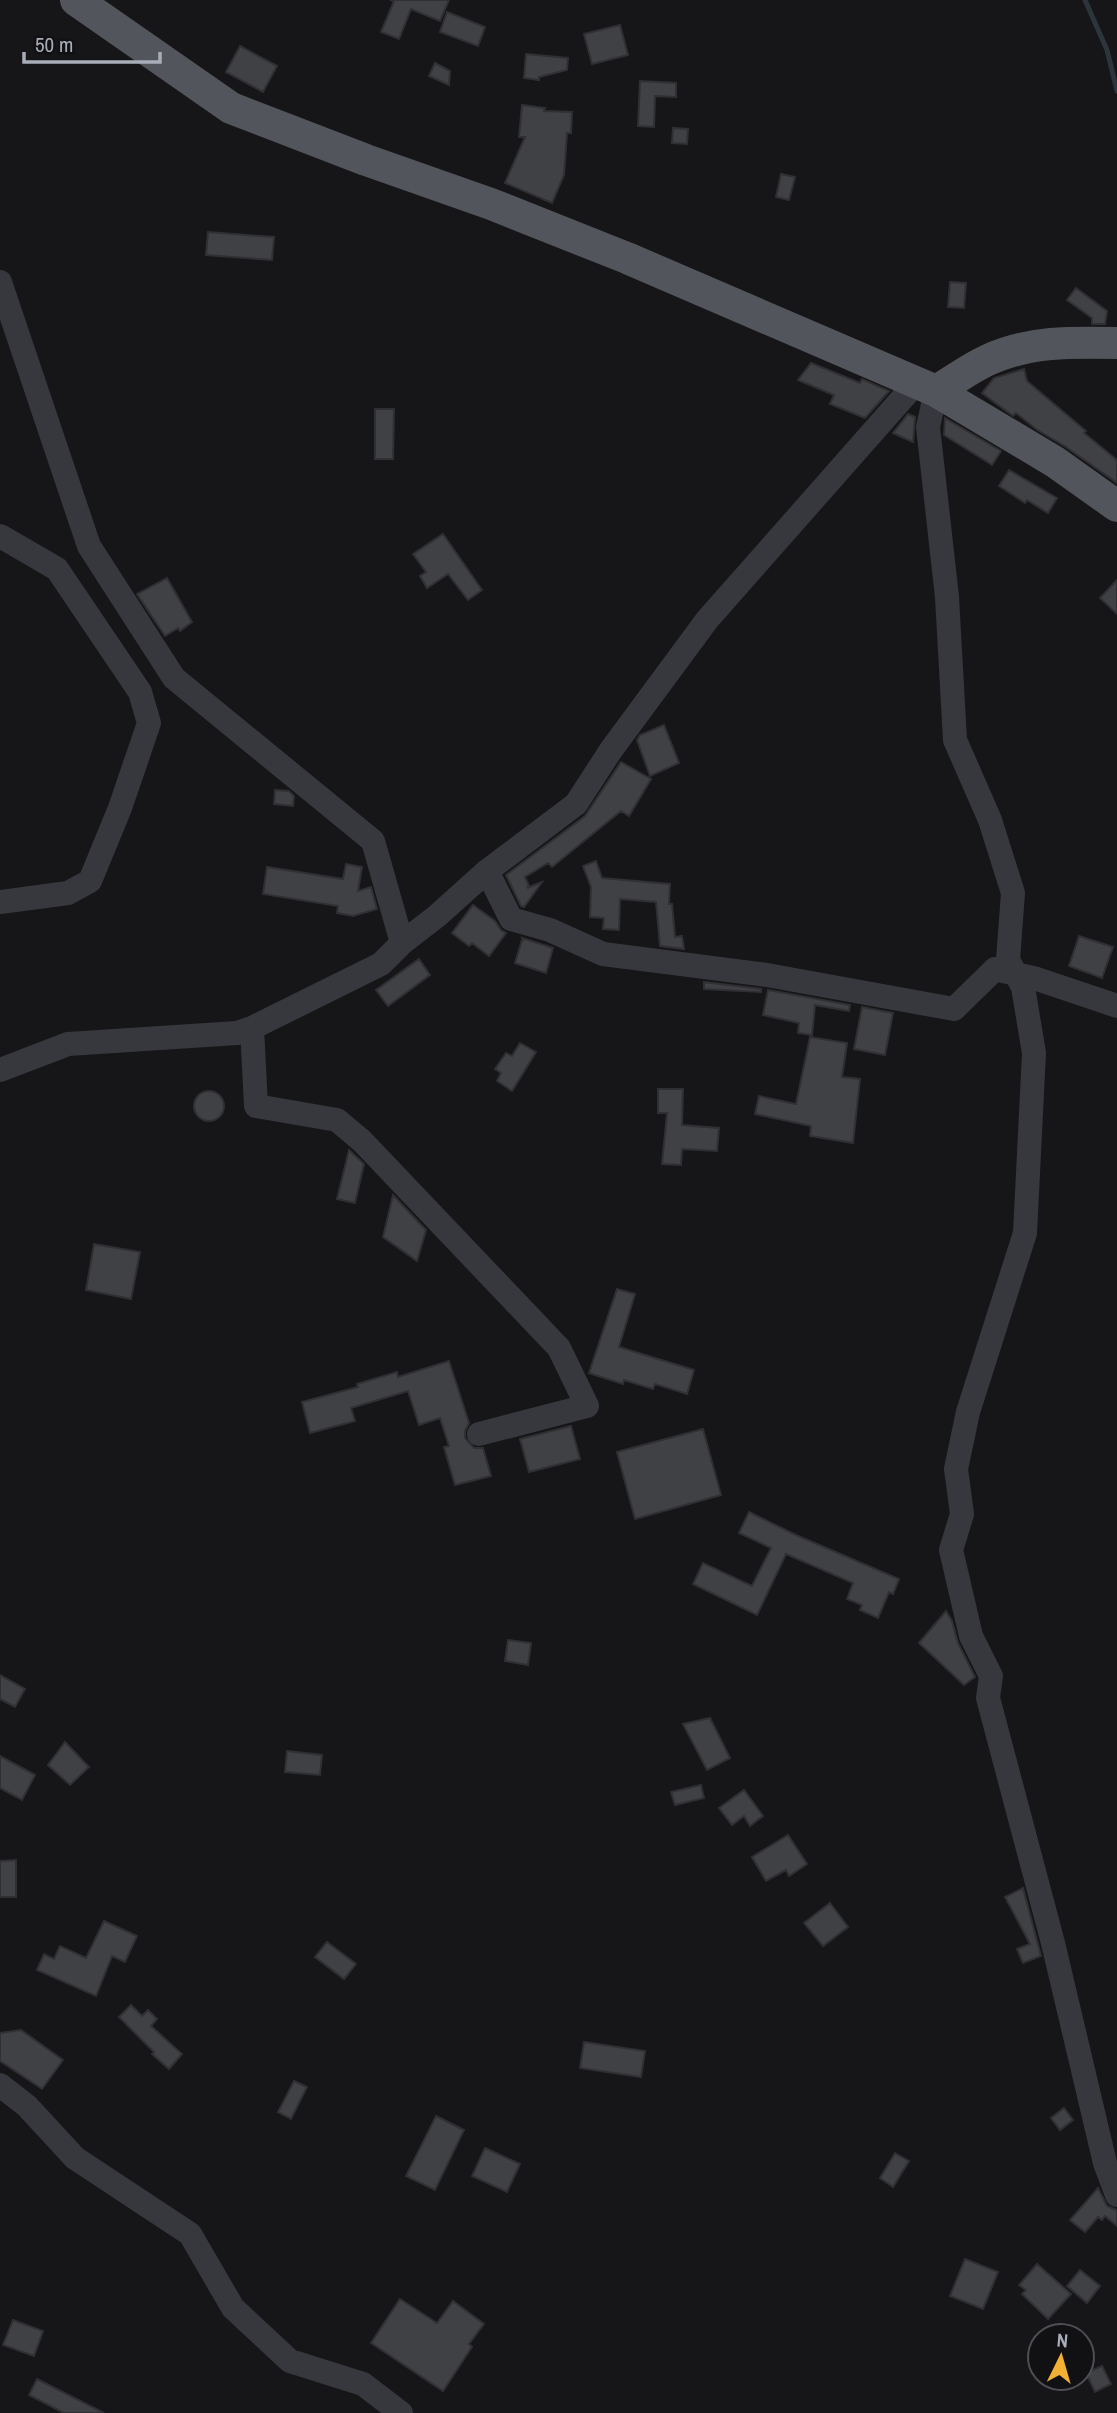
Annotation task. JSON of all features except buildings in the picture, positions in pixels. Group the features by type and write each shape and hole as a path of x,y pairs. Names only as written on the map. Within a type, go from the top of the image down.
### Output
{"main road":[{"path":"76,0 230,108 491,204 627,258 926,387 1055,462 1117,506"},
{"path":"926,387 986,360 1021,348 1059,341 1117,343"}],"street":[{"path":"0,282 89,546 174,678 373,841 402,943"},
{"path":"0,1070 68,1044 237,1033 381,964 487,871 576,804 611,750 707,620 926,387"},
{"path":"926,387 947,597 955,740 990,820 1013,893 1008,960 1023,988 1034,1053 1025,1233 968,1412 956,1469 962,1514 951,1550 971,1636 990,1676 988,1698 1053,1943 1101,2151 1117,2195"},
{"path":"0,536 57,569 140,692 149,723 120,808 90,881 68,893 0,902"},
{"path":"64,579 85,536"},
{"path":"487,871 511,919 550,929 603,954 767,975 954,1009 995,969 1037,979 1117,1006"},
{"path":"252,1028 256,1106 337,1120 362,1142 559,1348 587,1406 479,1434"},
{"path":"0,2085 27,2106 75,2158 190,2234 233,2308 290,2361 363,2384 401,2413"}],"waterway":[{"path":"1085,0 1107,50 1117,91"}]}
